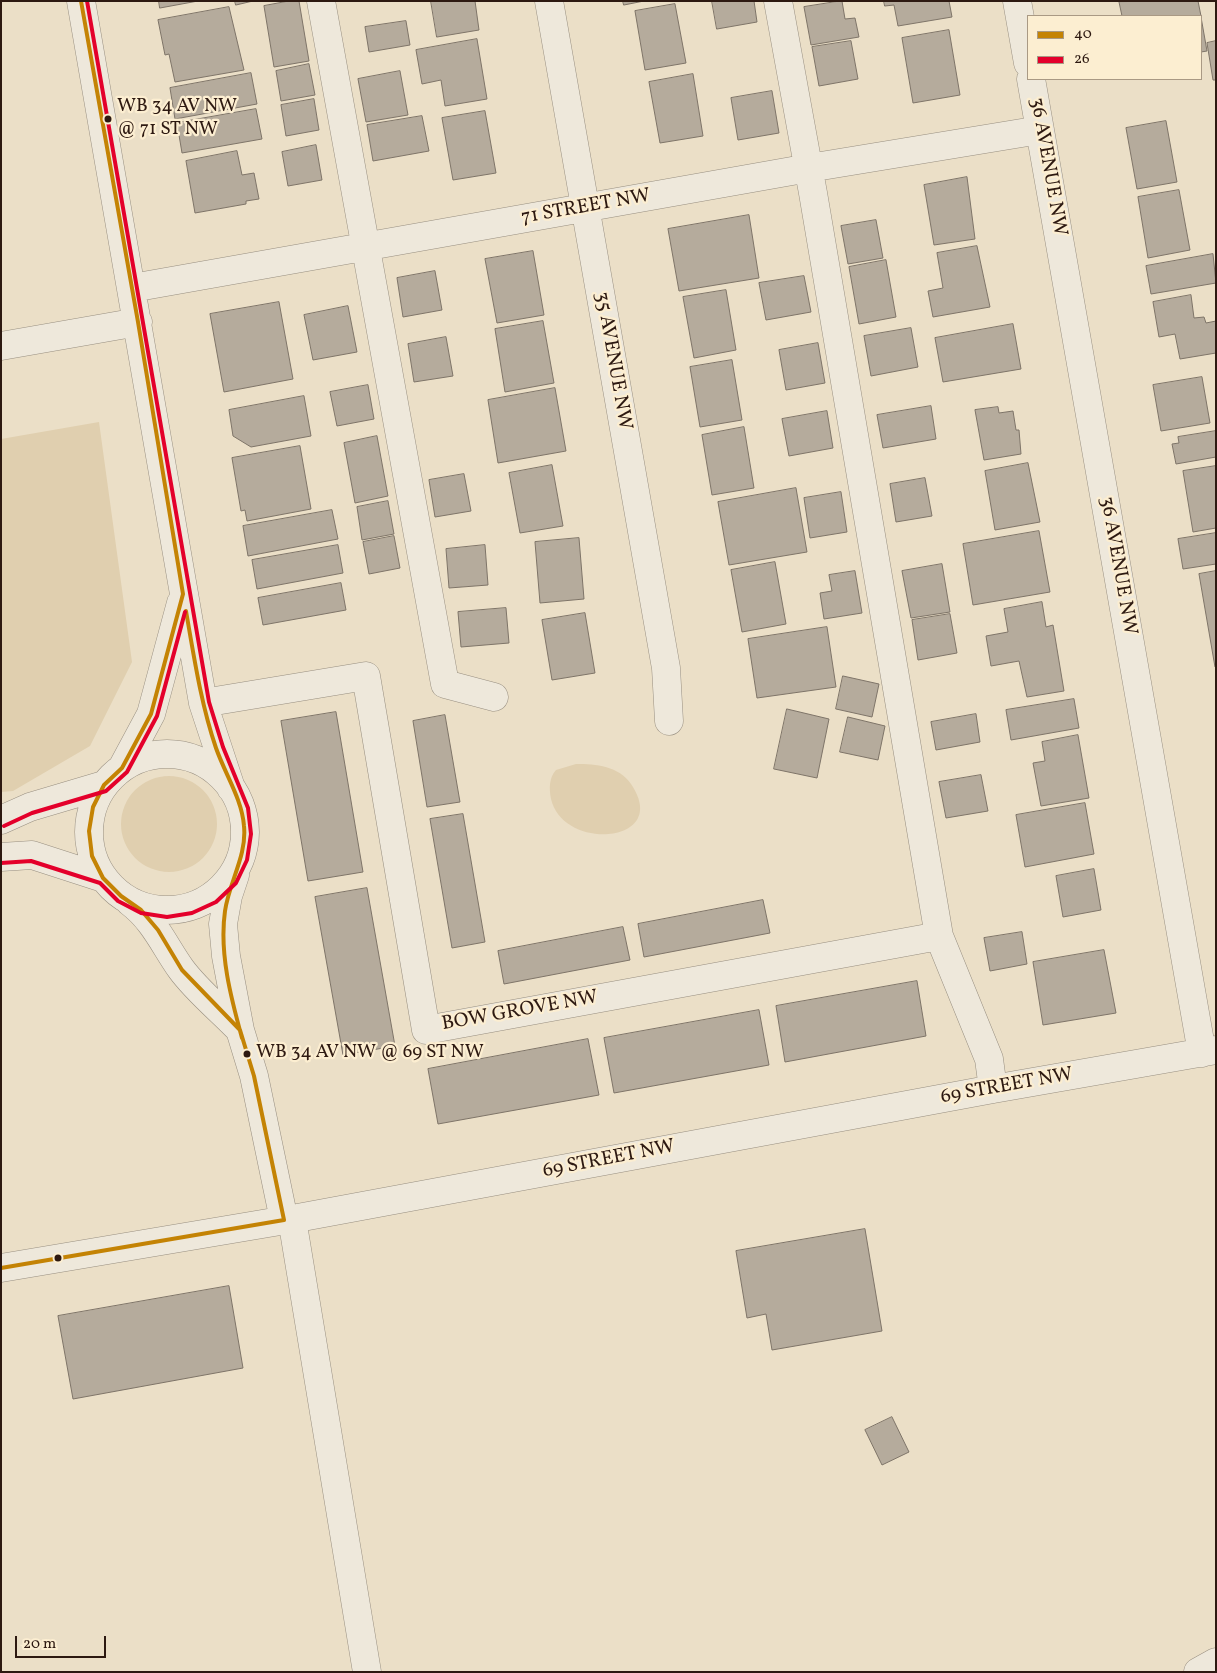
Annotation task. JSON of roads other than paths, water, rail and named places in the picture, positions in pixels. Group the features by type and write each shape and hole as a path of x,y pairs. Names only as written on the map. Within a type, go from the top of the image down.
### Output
{"street":[{"path":"81,1 138,322 202,703 231,788 242,810 245,834 241,858 228,896 223,924 226,956 240,1030 254,1076 288,1220 367,1672"},
{"path":"321,1 445,684 494,697"},
{"name":"35 AVENUE NW","path":"549,1 666,668 669,721"},
{"path":"778,1 809,168 939,936 990,1059 993,1089"},
{"path":"1017,1 1027,57"},
{"name":"36 AVENUE NW","path":"1031,80 1209,1052"},
{"name":"71 STREET NW","path":"132,288 809,168 1040,130"},
{"path":"1,346 138,322"},
{"path":"183,594 151,714 93,807 89,832 92,856 112,887 141,910 158,930 182,970 240,1030"},
{"name":"BOW GROVE NW","path":"202,703 366,676 426,1030 939,936"},
{"path":"1,820 30,807 113,777 144,757 168,754 193,758 214,770 231,788"},
{"path":"1,857 32,855 112,887 142,907 166,911 190,907 212,897 230,880 241,858"},
{"name":"69 STREET NW","path":"1,1268 288,1220 993,1089 1209,1052"},
{"path":"1198,1672 1216,1662"}],"place":[{"name":"WB 34 AV NW @ 71 ST NW","path":"108,119"},
{"name":"WB 34 AV NW @ 69 ST NW","path":"247,1054"}]}
